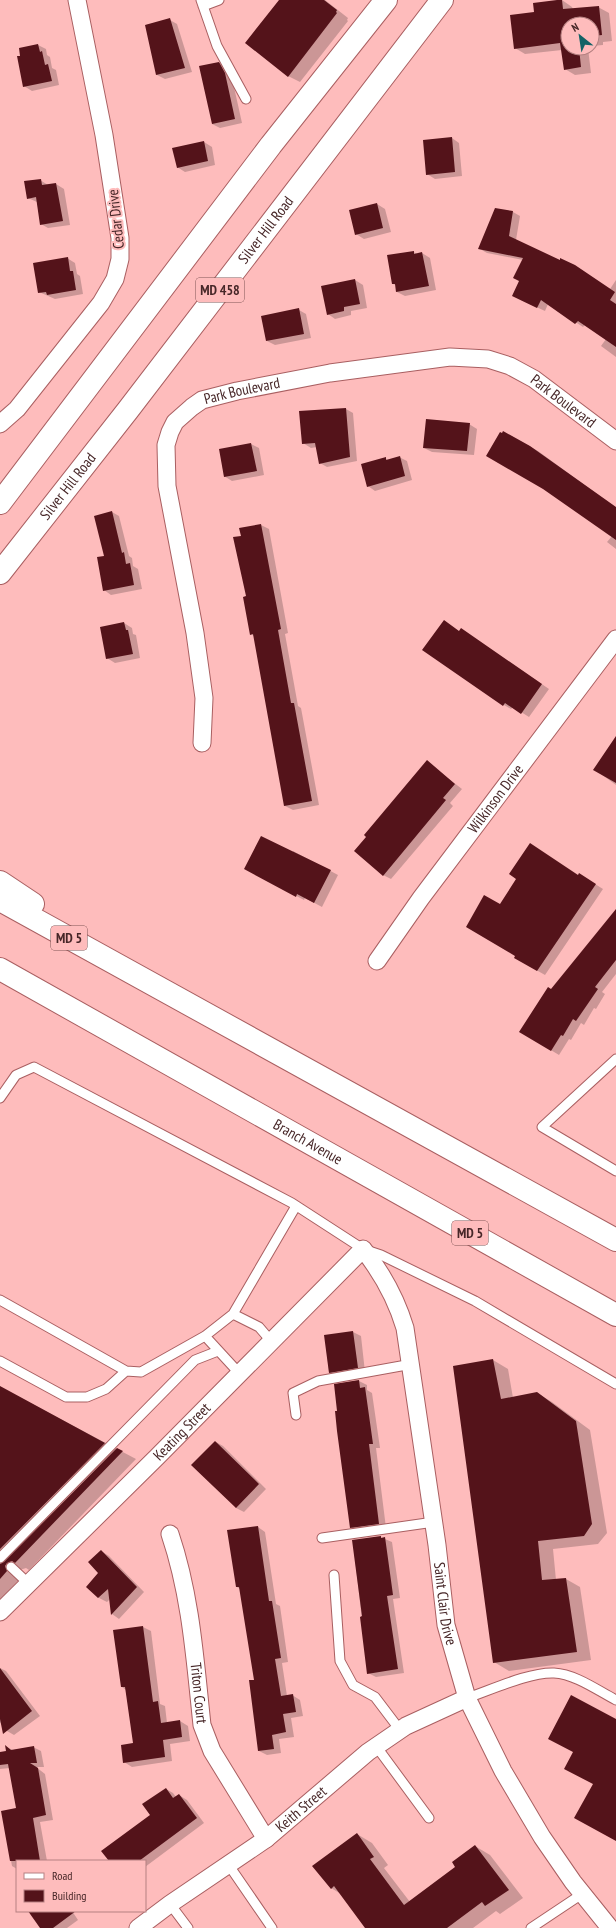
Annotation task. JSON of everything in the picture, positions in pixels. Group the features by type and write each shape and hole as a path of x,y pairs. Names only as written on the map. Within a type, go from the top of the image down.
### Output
{"main road":[{"name":"MD 458","path":"0,503 271,145 386,0"},
{"name":"Silver Hill Road","path":"0,573 442,2"},
{"path":"0,882 138,976"},
{"name":"MD 5","path":"0,900 616,1240"},
{"name":"Branch Avenue","path":"0,969 616,1315"},
{"path":"0,975 37,989"}],"street":[{"name":"Cedar Drive","path":"0,424 17,409 101,303 115,279 120,259 120,238 104,135 77,0"},
{"name":"Park Boulevard","path":"202,743 204,698 195,633 167,486 166,445 170,432 175,422 192,407 202,400 237,391 330,373 450,357 488,359 510,366 534,379 616,441"},
{"name":"Wilkinson Drive","path":"377,960 421,898 616,640"},
{"name":"Keating Street","path":"0,1612 158,1457 270,1341 362,1249"},
{"name":"Saint Clair Drive","path":"362,1249 378,1268 400,1311 405,1328 412,1364 434,1522 446,1625 467,1698 503,1771 542,1837 582,1894 610,1928"},
{"name":"Triton Court","path":"170,1534 180,1564 193,1633 202,1725 212,1751 266,1838"},
{"name":"Keith Street","path":"138,1928 170,1904 266,1838 376,1746 400,1730 467,1698"}],"lane":[{"path":"219,0 202,3 218,46 246,99"},
{"path":"616,1059 542,1127 616,1171"},
{"path":"0,1098 16,1075 34,1067 296,1206 362,1249 381,1255 475,1301 616,1384"},
{"path":"0,1300 126,1371 141,1372 205,1336 233,1314 296,1206"},
{"path":"233,1314 259,1327 270,1341"},
{"path":"205,1336 239,1373"},
{"path":"0,1558 195,1360 218,1351"},
{"path":"0,1360 66,1397 87,1397 106,1389 126,1371"},
{"path":"296,1415 293,1393 318,1381 412,1364"},
{"path":"322,1538 434,1522"},
{"path":"11,1568 29,1584"},
{"path":"334,1575 340,1661 354,1685 375,1697 400,1730"},
{"path":"467,1698 525,1677 553,1673 575,1679 616,1700"},
{"path":"376,1746 429,1818"},
{"path":"228,1864 272,1928"},
{"path":"531,1928 582,1894"},
{"path":"170,1904 188,1928"}],"building":[{"path":"279,0 324,0 337,10 337,13 288,77 245,43"},
{"path":"562,0 563,9 599,6 602,35 600,35 600,16 560,16 560,43 514,49 510,15 534,12 533,3"},
{"path":"170,18 185,68 156,75 145,25"},
{"path":"38,44 40,52 42,51 45,65 48,64 52,81 23,87 17,56 20,56 19,48"},
{"path":"562,56 580,56 581,67 564,70"},
{"path":"219,62 225,73 235,119 212,124 199,66"},
{"path":"452,137 455,172 426,175 423,140"},
{"path":"204,141 208,161 177,168 172,148"},
{"path":"41,179 42,185 56,183 63,221 40,225 36,197 27,199 24,181"},
{"path":"377,203 383,228 355,235 349,210"},
{"path":"495,208 513,211 509,236 560,260 560,258 575,265 615,292 610,300 616,304 616,347 578,321 575,324 541,300 537,308 512,296 519,281 513,278 523,258 478,249"},
{"path":"414,251 414,254 422,252 429,286 396,292 395,284 392,284 387,255"},
{"path":"68,257 70,271 73,271 76,290 47,295 46,292 38,293 33,263"},
{"path":"355,279 360,304 344,307 344,311 327,315 321,286"},
{"path":"299,308 304,334 266,341 261,316"},
{"path":"346,408 350,457 319,464 315,443 302,444 299,411"},
{"path":"426,419 470,423 467,451 423,448"},
{"path":"503,431 530,446 616,507 616,540 543,489 486,456 500,432 502,433"},
{"path":"251,443 257,471 224,477 219,449"},
{"path":"400,456 405,476 367,487 361,464 386,457 386,460"},
{"path":"112,511 122,553 124,552 126,564 130,563 134,585 103,591 97,557 104,556 94,516"},
{"path":"261,524 281,629 278,630 291,703 294,703 312,801 284,806 253,634 250,635 243,597 246,596 233,537 241,536 239,528"},
{"path":"444,620 459,631 461,628 542,684 521,714 505,703 503,706 422,650"},
{"path":"124,622 126,630 128,630 133,654 106,659 100,627"},
{"path":"616,736 616,783 593,770"},
{"path":"427,760 455,784 443,798 446,800 383,876 354,851 366,837 364,835"},
{"path":"261,836 331,870 314,903 297,894 296,897 244,869"},
{"path":"530,843 578,875 579,873 596,884 537,971 466,927 484,895 500,904 516,879 509,874"},
{"path":"616,909 616,960 595,987 598,989 576,1021 573,1019 563,1036 561,1035 551,1051 519,1032 548,987 551,989"},
{"path":"353,1331 358,1368 329,1373 324,1335"},
{"path":"493,1359 501,1399 537,1392 576,1421 592,1524 584,1536 538,1541 542,1580 566,1578 577,1652 493,1663 453,1366"},
{"path":"359,1380 360,1388 365,1387 373,1444 369,1444 379,1524 350,1528 337,1431 335,1411 337,1411 334,1384"},
{"path":"0,1386 105,1443 0,1549"},
{"path":"215,1441 259,1484 236,1508 191,1465"},
{"path":"117,1448 123,1451 15,1563 12,1561 7,1563 5,1566 7,1571 0,1579 0,1564 4,1562"},
{"path":"258,1526 269,1601 272,1601 281,1658 275,1659 281,1696 293,1694 296,1712 283,1714 286,1732 272,1735 274,1749 258,1751 249,1680 254,1680 239,1587 236,1587 227,1530"},
{"path":"381,1536 381,1538 385,1537 393,1595 387,1596 398,1669 367,1674 360,1617 362,1616 352,1540"},
{"path":"101,1550 137,1587 111,1615 108,1589 98,1598 86,1587 98,1573 88,1562"},
{"path":"143,1626 153,1702 158,1701 161,1723 180,1720 182,1737 163,1740 165,1757 123,1763 121,1745 133,1743 125,1687 121,1687 113,1630"},
{"path":"0,1668 32,1711 3,1734 0,1719"},
{"path":"571,1695 616,1719 616,1841 574,1818 593,1784 564,1769 573,1752 548,1739"},
{"path":"5,1745 11,1750 34,1746 37,1763 30,1763 38,1768 46,1815 33,1818 40,1860 10,1861 1,1811 16,1808 8,1764 0,1765 0,1752 6,1751"},
{"path":"166,1788 173,1798 179,1794 197,1818 140,1860 108,1860 101,1851 150,1815 142,1804"},
{"path":"357,1833 374,1857 370,1859 404,1905 455,1867 452,1862 475,1845 509,1890 485,1906 482,1902 447,1928 365,1928 334,1886 331,1889 312,1866"},
{"path":"29,1912 75,1912 53,1928 40,1928"}]}
